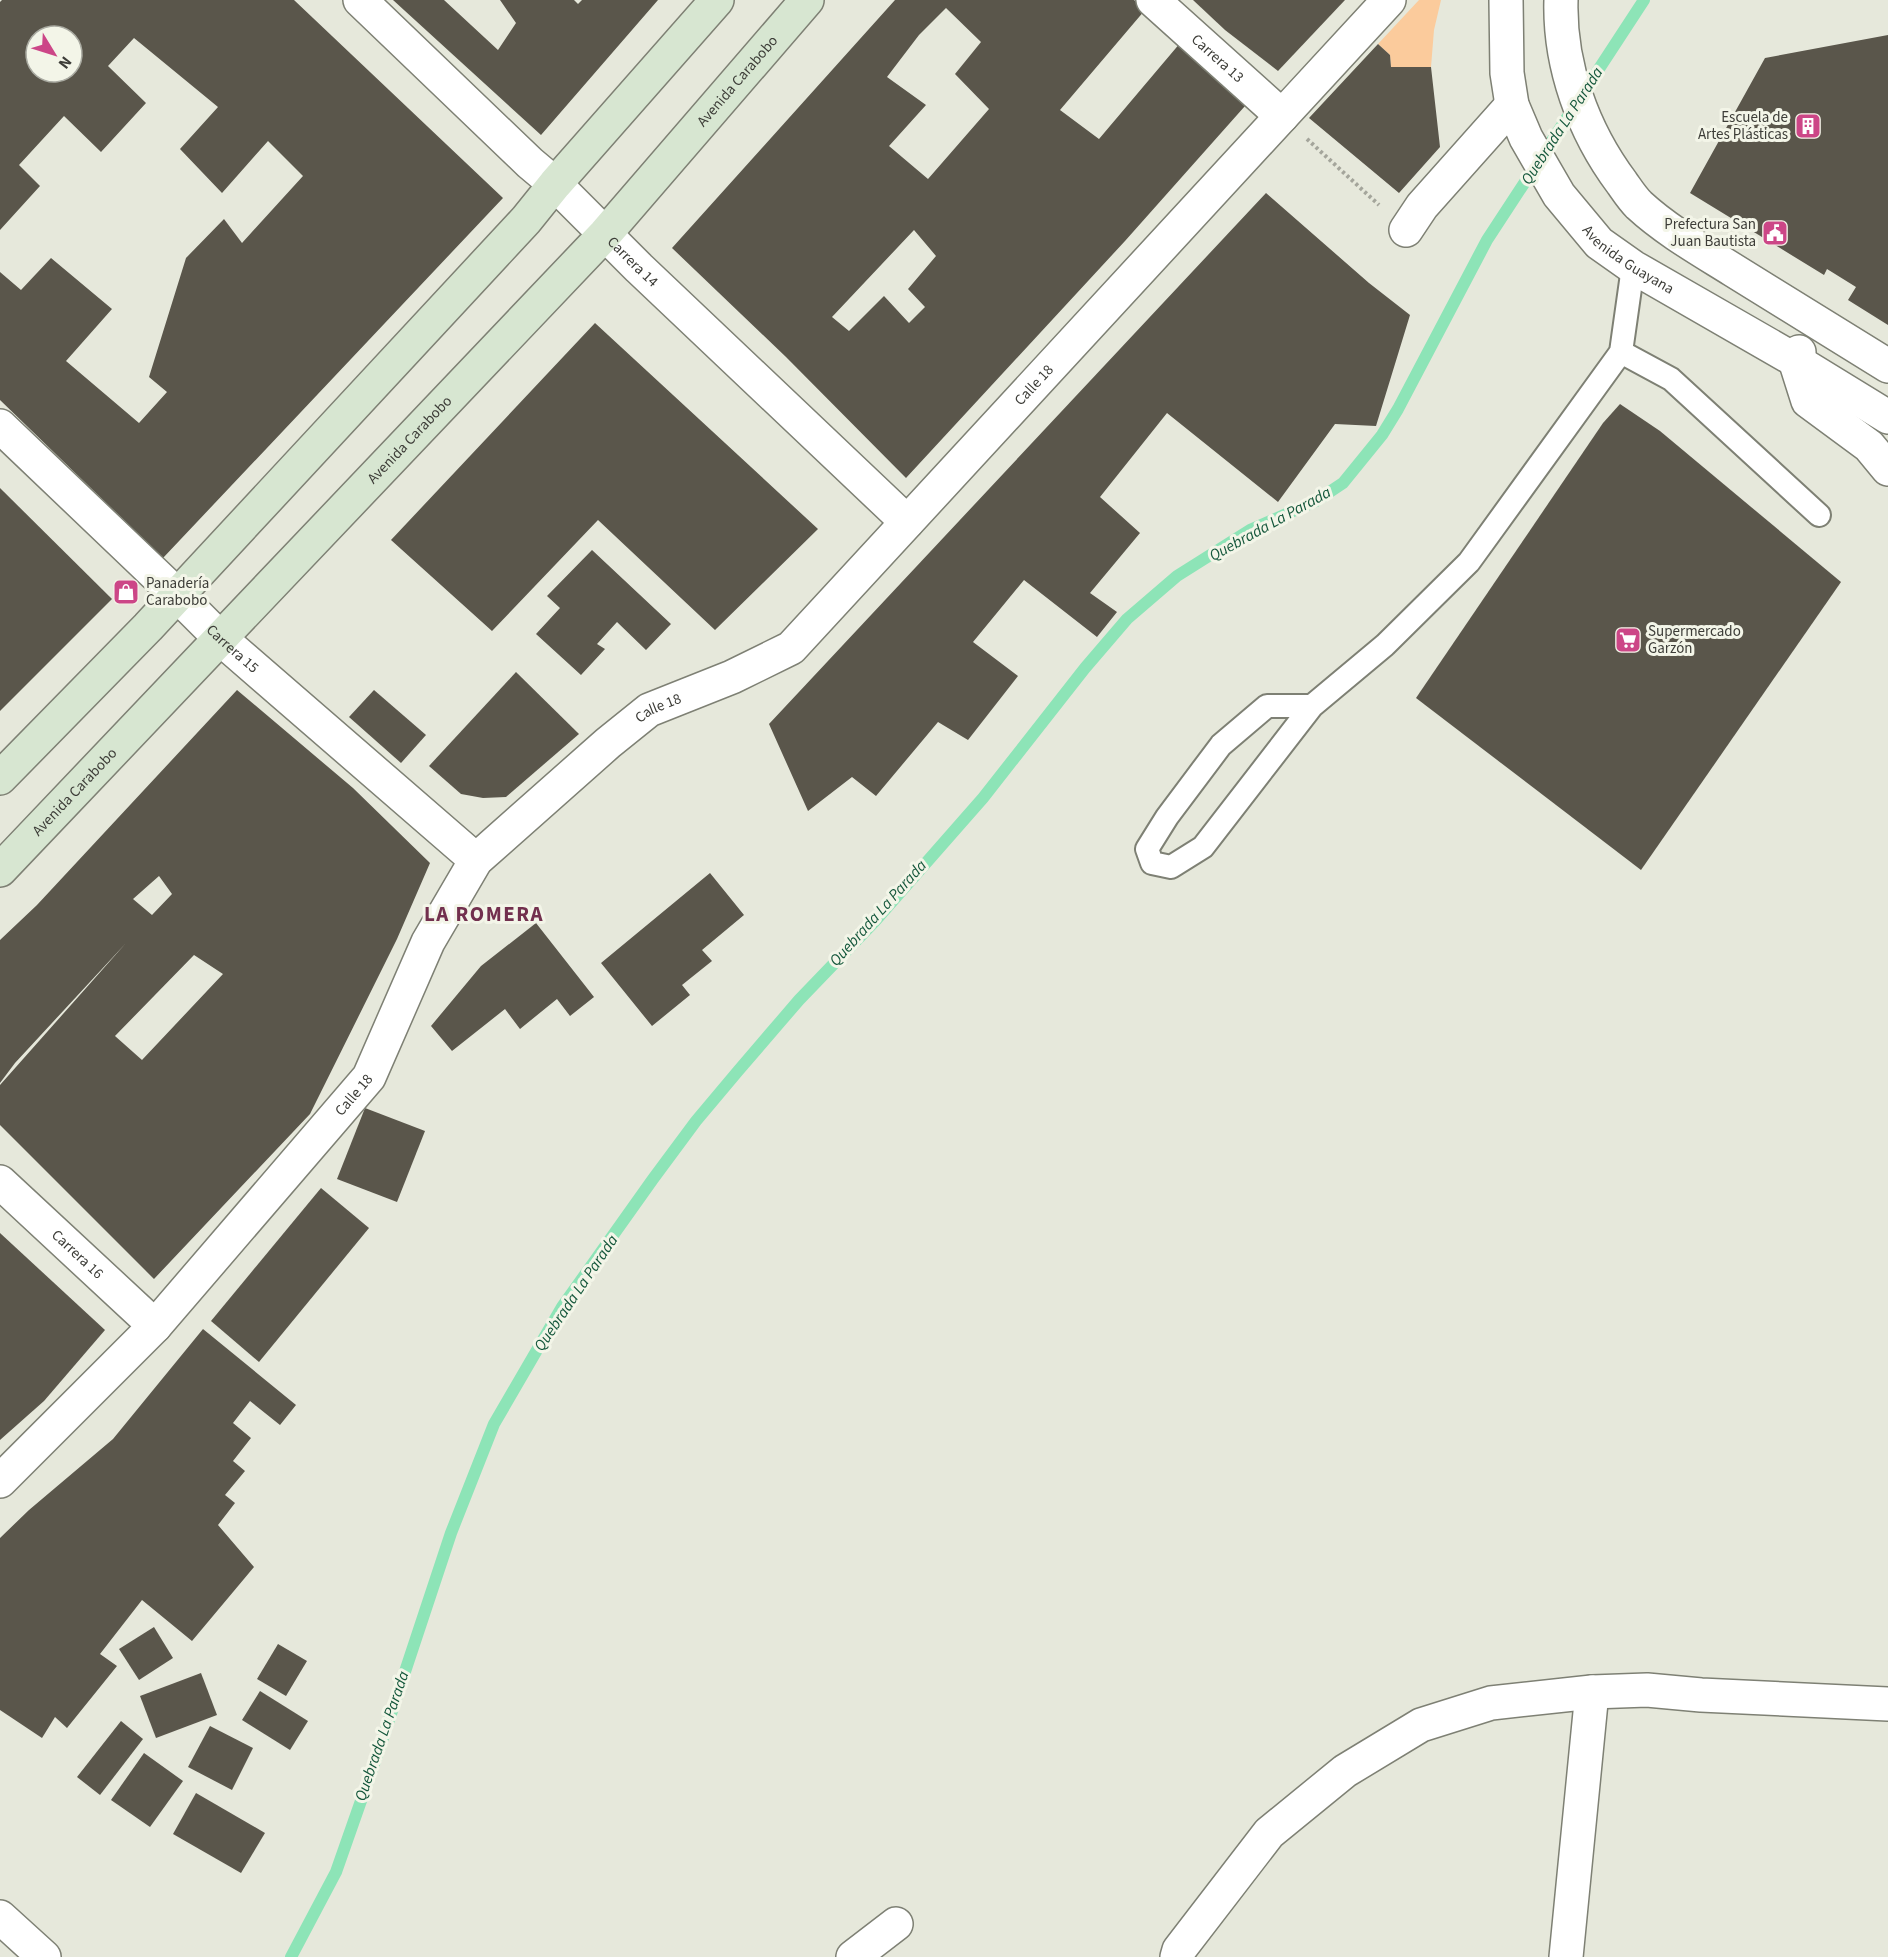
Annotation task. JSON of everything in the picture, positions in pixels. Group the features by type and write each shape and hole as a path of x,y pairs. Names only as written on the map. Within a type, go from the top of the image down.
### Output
{"main road":[{"path":"0,778 148,627 176,594 526,220 717,0"},
{"name":"Avenida Carabobo","path":"0,870 605,234 807,0"}],"street":[{"name":"Carrera 14","path":"360,0 907,522"},
{"name":"Carrera 13","path":"1153,0 1282,116"},
{"name":"Calle 18","path":"0,1481 155,1326 369,1077 428,942 476,860 608,743 649,710 732,678 791,648 1389,0"},
{"name":"Avenida Guayana","path":"1506,0 1507,73 1512,105 1527,138 1559,195 1599,243 1633,267 1795,360 1888,417"},
{"path":"1560,0 1564,47 1572,86 1594,141 1638,204 1703,251 1888,366"},
{"path":"1406,230 1422,206 1512,105"},
{"path":"1814,321 1795,360 1808,401 1869,446 1888,469"},
{"name":"Carrera 15","path":"0,426 221,639 476,860"},
{"name":"Carrera 16","path":"0,1182 155,1326"},
{"path":"1177,1957 1179,1950 1269,1833 1345,1771 1420,1725 1491,1703 1592,1692 1647,1690 1701,1695 1888,1704"},
{"path":"1566,1957 1592,1692"},
{"path":"0,1917 44,1957"},
{"path":"853,1957 896,1924"}],"lane":[{"path":"1312,706 1267,706 1221,745 1167,817 1147,849 1152,863 1171,867 1203,847 1312,706 1385,645 1470,562 1621,352 1633,267"},
{"path":"1621,352 1671,379 1819,515"}],"path":[{"path":"1282,116 1406,230"}],"shaded area":[{"path":"1419,0 1441,0 1434,30 1431,67 1391,67 1390,55 1378,44"}],"building":[{"path":"2,0 294,0 503,198 163,558 0,400 0,272 21,290 51,258 112,309 66,361 139,423 167,392 149,377 186,258 224,219 242,243 303,176 268,141 222,193 180,149 218,107 134,38 108,66 146,103 101,152 64,116 19,165 40,186 0,230 0,2"},
{"path":"393,0 444,0 498,50 516,23 500,0 574,0 578,4 582,0 658,0 541,135"},
{"path":"895,0 1134,0 1145,10 1060,110 1099,139 1181,42 1245,106 1125,241 906,478 786,357 672,248","holes":["946,8 981,42 955,74 989,109 928,179 889,146 926,105 887,77 919,35","914,230 936,256 908,289 925,307 909,323 884,296 849,331 832,317"]},
{"path":"1193,0 1345,0 1278,71 1225,30"},
{"name":"Escuela de Artes Plásticas","path":"1888,35 1888,325 1848,300 1856,287 1827,269 1824,275 1690,193 1765,58"},
{"path":"1378,44 1390,55 1391,67 1431,67 1440,147 1399,193 1309,118"},
{"path":"1266,193 1369,283 1410,315 1376,426 1335,424 1278,502 1167,413 1100,497 1140,533 1090,593 1117,612 1097,637 1024,580 973,642 1018,676 968,740 938,722 876,796 852,777 808,811 769,724"},
{"path":"595,323 818,529 715,630 598,520 492,631 391,540"},
{"name":"Supermercado Garzón","path":"1620,404 1660,431 1841,582 1641,870 1416,698 1603,423"},
{"path":"0,488 112,599 0,711"},
{"path":"592,550 671,624 646,650 617,622 597,644 605,649 581,675 536,634 560,608 547,596"},
{"path":"516,672 579,734 506,797 483,798 461,794 429,766"},
{"path":"237,690 353,788 430,863 397,939 310,1114 154,1279 0,1125 0,1085 126,943 15,1063 0,1083 0,940 37,905","holes":["159,876 172,894 152,915 133,899","194,955 223,974 142,1060 115,1036"]},
{"path":"374,690 426,735 401,763 349,717"},
{"path":"710,873 744,915 702,950 712,961 682,985 690,995 652,1026 601,963"},
{"path":"536,923 594,997 570,1016 557,999 520,1029 505,1009 452,1051 431,1026 481,966"},
{"path":"365,1108 425,1131 397,1202 337,1179"},
{"path":"321,1188 369,1228 259,1362 211,1321"},
{"path":"0,1233 105,1330 44,1401 0,1440"},
{"path":"203,1329 296,1405 280,1425 250,1401 233,1423 251,1438 233,1461 245,1471 225,1495 235,1503 218,1525 254,1567 192,1641 142,1600 100,1654 117,1666 67,1728 55,1717 42,1738 0,1710 0,1538 29,1510 113,1439"},
{"path":"154,1627 173,1658 139,1680 119,1649"},
{"path":"278,1644 307,1661 286,1696 257,1679"},
{"path":"201,1673 217,1715 156,1738 140,1696"},
{"path":"260,1691 308,1721 290,1750 242,1720"},
{"path":"121,1721 143,1739 100,1795 77,1777"},
{"path":"210,1726 253,1748 232,1790 188,1767"},
{"path":"144,1753 183,1781 150,1827 111,1800"},
{"path":"196,1793 265,1833 241,1873 173,1834"}],"waterway":[{"name":"Quebrada La Parada","path":"291,1957 336,1872 451,1533 494,1424 562,1307 696,1121 799,1000 875,921 983,798 1085,668 1127,619 1177,576 1250,530 1316,501 1343,483 1382,435 1487,240 1644,0"}],"place":[{"name":"Escuela de Artes Plásticas","path":"1808,126"},
{"name":"Prefectura San Juan Bautista","path":"1775,233"},
{"name":"Panadería Carabobo","path":"126,592"},
{"name":"Supermercado Garzón","path":"1628,640"}],"district":[{"name":"LA ROMERA","path":"484,914"}]}
